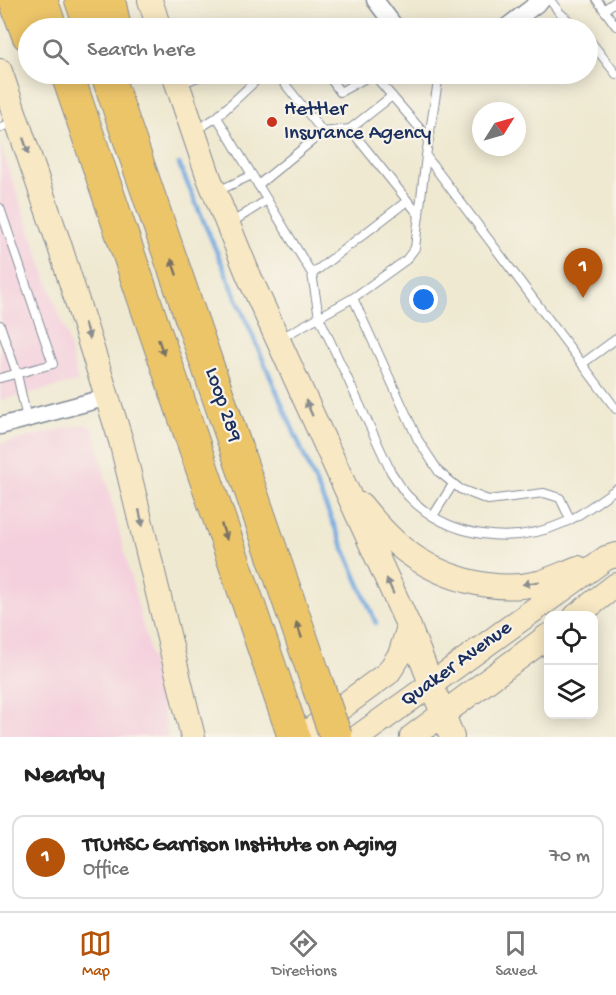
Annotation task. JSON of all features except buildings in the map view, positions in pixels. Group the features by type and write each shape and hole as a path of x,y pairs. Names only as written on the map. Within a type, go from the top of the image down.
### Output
{"highway":[{"path":"15,0 22,18"},
{"path":"41,0 47,18"},
{"path":"81,0 87,18"},
{"path":"109,0 113,18"},
{"path":"48,84 81,171 136,277"},
{"name":"Loop 289","path":"70,84 294,728"},
{"name":"Loop 289","path":"110,84 336,737"},
{"path":"127,84 149,195"}],"main road":[{"path":"150,0 156,18"},
{"path":"0,71 8,124 60,246 108,397 131,477 190,726 208,737"},
{"path":"178,84 214,192 278,340 409,627 452,737"},
{"path":"345,488 403,549 427,565 472,582 510,586 538,583 611,556"},
{"name":"Quaker Avenue","path":"358,737 611,556"},
{"path":"581,611 616,585"},
{"path":"294,728 388,673 400,655 409,627"},
{"name":"Quaker Avenue","path":"412,737 544,640"}],"street":[{"path":"375,0 388,18"},
{"path":"518,18 542,0"},
{"path":"0,426 108,397"}],"lane":[{"path":"550,0 566,18"},
{"path":"597,0 616,26"},
{"path":"604,10 616,1"},
{"path":"598,51 616,74"},
{"path":"194,132 217,117 252,84"},
{"path":"285,84 323,132"},
{"path":"334,84 340,92 355,84"},
{"path":"382,84 429,139"},
{"path":"278,340 353,298 406,260 415,248 426,156 438,84"},
{"path":"258,185 323,132 350,129 392,96"},
{"path":"217,117 312,273 319,317 391,472 407,495 433,516 469,532 507,537 537,533 570,519 616,489"},
{"path":"350,129 419,215"},
{"path":"426,156 616,409"},
{"path":"214,192 252,175"},
{"path":"228,225 267,200"},
{"path":"312,273 407,201"},
{"path":"0,208 52,364 0,378"},
{"path":"353,298 418,440 439,472 460,489 488,500 544,494 560,498 570,519"},
{"path":"0,325 17,374 27,419"},
{"path":"582,364 616,339"},
{"path":"608,399 616,393"},
{"path":"433,516 453,484"}],"shaded area":[{"path":"0,144 67,337 78,382 0,400"},
{"path":"84,424 92,428 95,435 152,662 168,737 0,737 0,444"}],"waterway":[{"path":"179,164 376,623"}],"place":[{"name":"Hettler Insurance Agency","path":"272,122"},
{"name":"TTUHSC Garrison Institute on Aging","path":"583,298"}]}
